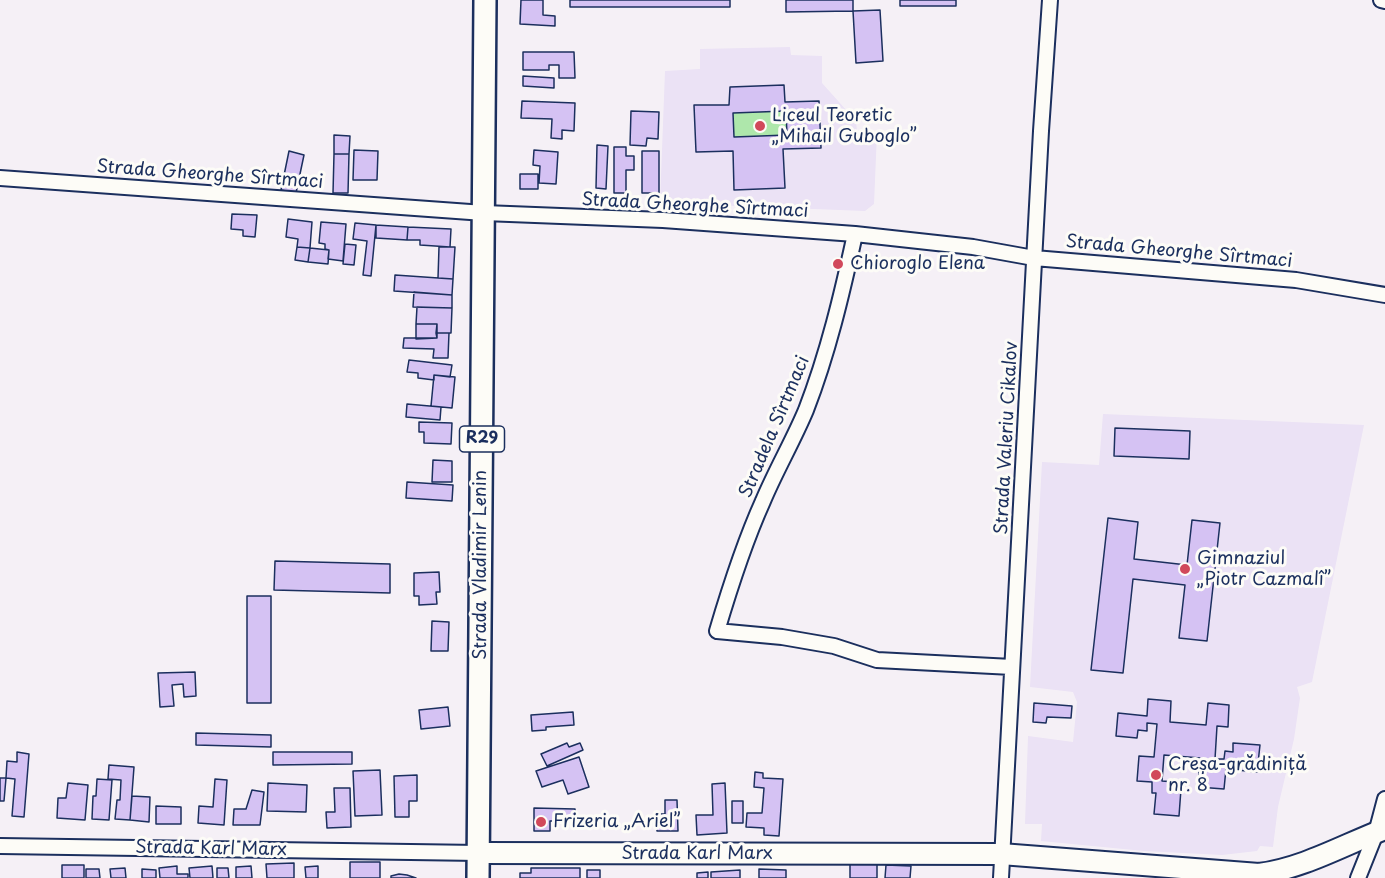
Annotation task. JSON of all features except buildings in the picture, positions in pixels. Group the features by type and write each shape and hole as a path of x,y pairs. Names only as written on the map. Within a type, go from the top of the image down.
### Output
{"main road":[{"name":"Strada Vladimir Lenin","path":"478,878 485,0"}],"street":[{"name":"Strada Valeriu Cikalov","path":"1001,878 1050,0"},
{"name":"Strada Gheorghe Sîrtmaci","path":"0,178 484,213 663,220 855,234 973,247 1034,258 1296,280 1385,294"},
{"name":"Stradela Sîrtmaci","path":"855,234 840,302 818,378 762,502 730,585 717,631 782,637 834,646 878,660 1012,667"},
{"path":"1358,878 1380,831 1385,799"},
{"name":"Strada Karl Marx","path":"0,846 479,853 1001,854 1259,874 1277,872 1304,863 1380,831"}],"shaded area":[{"name":"Liceul Teoretic „Mihail Guboglo”","path":"790,47 791,55 822,56 822,83 856,121 857,131 877,133 874,204 865,211 660,203 665,71 700,69 700,49"},
{"name":"Gimnaziul „Piotr Cazmalî”","path":"1103,414 1364,425 1312,682 1297,687 1300,698 1294,739 1278,807 1273,847 1260,846 1257,851 1222,855 1144,851 1041,841 1042,824 1025,824 1028,736 1073,742 1077,702 1073,692 1030,687 1042,462 1099,465"}],"green space":[{"path":"786,111 787,135 734,137 733,113"}],"place":[{"name":"Liceul Teoretic „Mihail Guboglo”","path":"760,126"},
{"name":"Chioroglo Elena","path":"838,264"},
{"name":"Gimnaziul „Piotr Cazmalî”","path":"1185,569"},
{"name":"Creșa-grădiniță nr. 8","path":"1156,775"},
{"name":"Frizeria „Ariel”","path":"541,822"}]}
